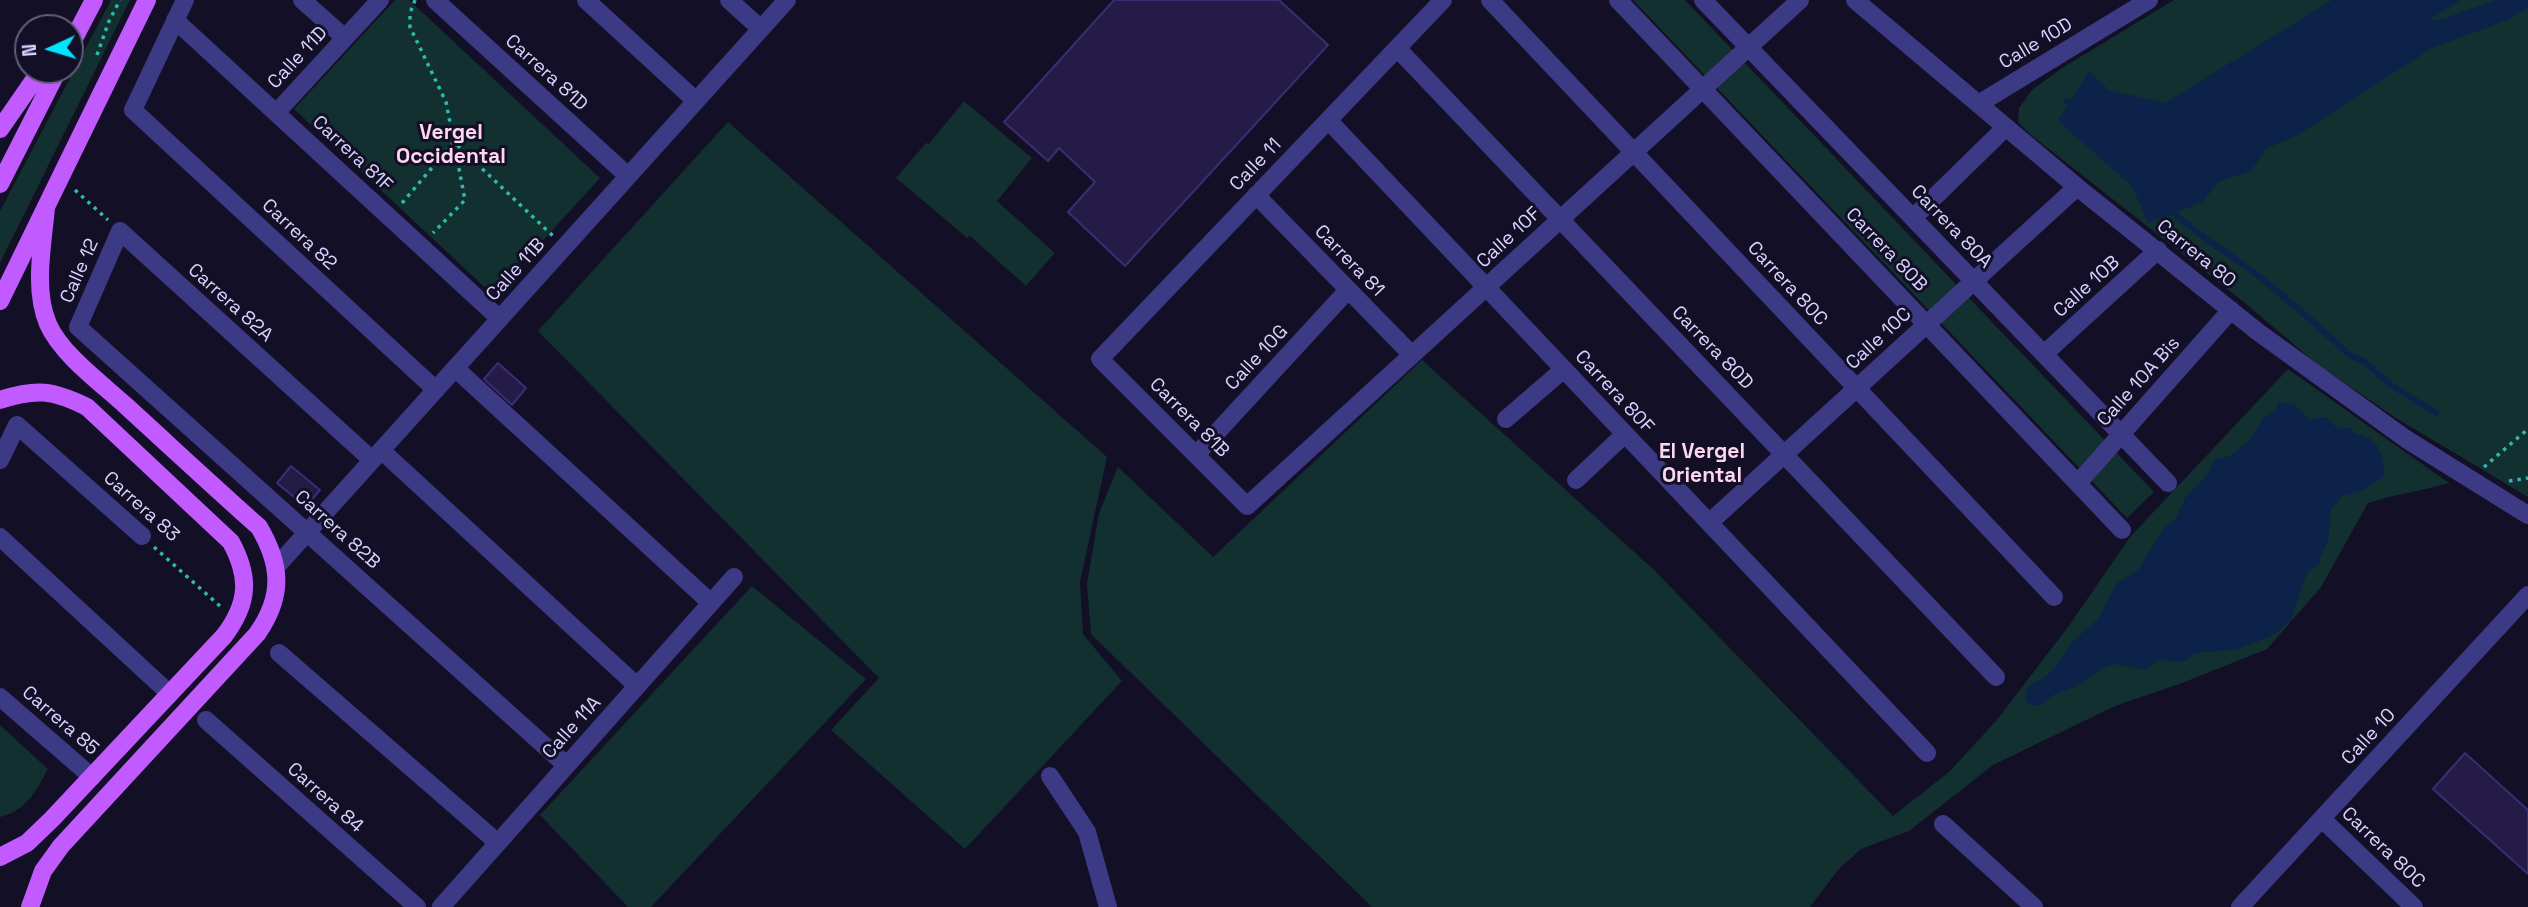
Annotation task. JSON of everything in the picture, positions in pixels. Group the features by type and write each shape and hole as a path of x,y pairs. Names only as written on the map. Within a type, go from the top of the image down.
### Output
{"main road":[{"path":"81,14 92,0"},
{"path":"84,17 92,0"},
{"path":"0,301 147,0"},
{"path":"0,129 31,84"},
{"path":"0,184 51,84"},
{"path":"30,907 43,871 61,846 257,634 275,600 276,567 271,546 259,527 60,343 49,325 43,307 41,275 46,207"},
{"path":"0,400 20,393 48,391 66,396 87,407 231,542 241,561 244,581 243,605 236,621 27,843 0,857"}],"street":[{"path":"175,20 185,0"},
{"path":"302,0 345,38"},
{"name":"Calle 11D","path":"276,113 380,0"},
{"name":"Carrera 81D","path":"435,0 628,176"},
{"path":"586,0 696,101"},
{"path":"729,0 761,29"},
{"name":"Calle 11B","path":"276,567 787,0"},
{"name":"Calle 11","path":"1100,359 1443,0"},
{"name":"Carrera 80C","path":"1490,0 2054,597"},
{"name":"Carrera 80B","path":"1618,0 2122,530"},
{"name":"Carrera 80A","path":"1703,0 2168,483"},
{"name":"Calle 10F","path":"1247,506 1800,0"},
{"name":"Carrera 80","path":"1856,0 2077,187 2231,310 2332,387 2469,480 2528,515"},
{"name":"Calle 10D","path":"1980,103 2149,0"},
{"name":"Carrera 82","path":"175,20 133,110 436,390"},
{"name":"Carrera 81F","path":"175,20 500,319"},
{"name":"Carrera 80D","path":"1397,48 1996,677"},
{"name":"Carrera 80F","path":"1328,120 1927,753"},
{"path":"1913,218 2006,127"},
{"name":"Calle 10C","path":"1709,523 2077,187"},
{"name":"Carrera 81","path":"1256,195 1412,355"},
{"name":"Calle 12","path":"78,327 120,231"},
{"name":"Carrera 82A","path":"120,231 637,686"},
{"name":"Calle 10B","path":"2044,354 2158,250"},
{"name":"Calle 10G","path":"1196,455 1348,290"},
{"name":"Calle 10A Bis","path":"2078,483 2231,310"},
{"name":"Carrera 82B","path":"78,327 566,765"},
{"name":"Carrera 81B","path":"1100,359 1247,506"},
{"path":"456,368 711,603"},
{"path":"1506,419 1564,369"},
{"name":"Carrera 83","path":"0,460 17,425 142,536"},
{"path":"1576,480 1625,434"},
{"path":"0,537 170,694"},
{"name":"Calle 11A","path":"441,907 734,577"},
{"name":"Calle 10","path":"2240,907 2528,595"},
{"path":"279,653 498,843"},
{"name":"Carrera 85","path":"0,697 92,777"},
{"name":"Carrera 84","path":"206,720 417,907"},
{"path":"1050,776 1087,832 1108,907"},
{"name":"Carrera 80C","path":"2322,820 2414,907"},
{"path":"1943,824 2034,907"}],"path":[{"path":"415,0 410,13 410,27 446,102 465,200 428,239"},
{"path":"395,210 454,142"},
{"path":"454,142 554,237"},
{"path":"61,176 120,231"},
{"path":"2469,480 2528,429"},
{"name":"Carrera 83","path":"142,536 236,621"}],"green space":[{"path":"111,0 130,0 0,263 0,211 67,84 84,84 84,51"},
{"path":"395,0 409,0 600,178 493,295 294,109"},
{"path":"1633,0 1685,0 2154,492 2127,518"},
{"path":"2174,0 2528,0 2528,497 2396,418 2318,365 2245,303 2018,122 2019,108 2032,90 2062,68"},
{"path":"964,101 1032,158 997,201 1055,253 1026,286 970,236 967,238 896,178 926,143 929,144"},
{"path":"728,122 1107,457 1080,582 1083,634 1122,681 965,849 831,730 879,678 538,331"},
{"path":"1422,360 1653,569 1893,816 1949,772 1996,721 2068,627 2130,537 2288,369 2449,483 2368,503 2321,587 2267,649 2115,706 1993,765 1909,831 1861,849 1838,870 1810,907 1372,907 1091,634 1087,584 1099,513 1118,467 1213,557"},
{"path":"752,586 866,679 651,907 628,907 540,815"},
{"path":"0,725 48,769 23,805 0,817"}],"water":[{"path":"2332,0 2460,0 2429,20 2443,19 2496,0 2528,0 2528,8 2508,20 2432,48 2294,137 2267,148 2251,171 2218,182 2203,202 2148,223 2132,186 2058,121 2089,71 2109,90 2165,103"},
{"path":"2278,402 2295,405 2310,419 2326,417 2336,427 2352,429 2356,435 2370,438 2379,448 2384,469 2384,476 2364,490 2342,496 2331,510 2328,542 2320,557 2320,564 2307,573 2291,620 2272,636 2235,650 2195,653 2184,662 2158,660 2146,670 2115,664 2107,666 2074,687 2053,695 2041,705 2034,706 2026,702 2028,686 2042,679 2054,668 2073,641 2098,619 2117,583 2139,569 2164,528 2176,518 2185,498 2209,472 2215,459 2230,456 2250,440 2263,418 2276,410"}],"building":[{"path":"1114,0 1279,0 1328,45 1125,266 1068,212 1095,182 1059,148 1048,161 1004,122"},
{"path":"498,363 526,388 512,405 484,379"},
{"path":"291,466 320,490 306,507 277,483"},
{"path":"2465,753 2528,810 2528,874 2433,789"}],"waterway":[{"path":"2066,101 2076,108"},
{"path":"2169,209 2268,284 2351,356 2364,361 2389,384 2436,413"}],"district":[{"name":"Vergel Occidental","path":"451,145"},
{"name":"El Vergel Oriental","path":"1702,464"}]}
